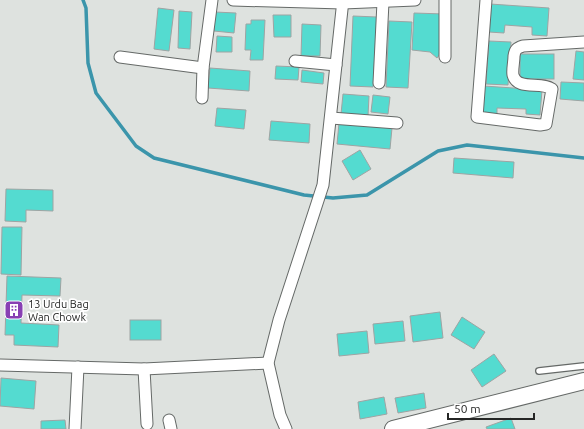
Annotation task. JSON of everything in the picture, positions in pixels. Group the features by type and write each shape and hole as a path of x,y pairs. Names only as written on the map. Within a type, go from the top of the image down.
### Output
{"street":[{"path":"202,98 203,68 212,0"},
{"path":"233,0 343,2 415,0"},
{"path":"445,0 445,57"},
{"path":"486,0 477,117 540,125 546,124 552,89 547,86 520,84 516,80 513,75 515,52 517,48 523,46 584,42"},
{"path":"286,429 280,415 268,363 279,320 323,185 343,2"},
{"path":"379,82 383,2"},
{"path":"120,58 203,68"},
{"path":"295,61 336,65"},
{"path":"331,118 397,123"},
{"path":"0,364 144,368 268,363"},
{"path":"75,429 78,367"},
{"path":"144,368 147,424"},
{"path":"393,429 584,381"}],"lane":[{"path":"538,371 584,366"}],"building":[{"path":"490,4 549,8 547,36 532,35 532,27 505,25 504,33 489,32"},
{"path":"158,8 174,10 169,51 154,49"},
{"path":"179,11 192,12 190,49 178,48"},
{"path":"215,12 236,13 234,33 214,31"},
{"path":"414,13 444,14 442,51 437,58 430,52 412,50"},
{"path":"273,15 291,15 291,37 274,37"},
{"path":"353,16 377,17 373,87 350,86"},
{"path":"251,20 265,20 263,60 250,60 251,50 245,50 246,24 251,24"},
{"path":"389,21 412,22 408,88 386,87"},
{"path":"302,24 321,25 320,56 301,56"},
{"path":"217,36 232,37 232,52 216,52"},
{"path":"489,41 511,42 508,85 486,84"},
{"path":"576,51 584,52 584,80 573,79"},
{"path":"520,54 554,54 554,79 520,79"},
{"path":"276,66 299,67 298,80 275,79"},
{"path":"210,68 250,71 249,91 208,88"},
{"path":"302,70 324,73 323,84 301,82"},
{"path":"561,82 584,83 584,101 560,99"},
{"path":"484,86 542,90 540,115 526,114 526,109 497,108 497,114 482,113"},
{"path":"343,94 369,96 368,116 341,114"},
{"path":"373,95 390,97 388,114 371,112"},
{"path":"217,108 246,110 244,129 215,126"},
{"path":"271,121 310,124 309,143 269,140"},
{"path":"339,123 392,128 390,149 337,144"},
{"path":"360,150 371,169 353,180 342,161"},
{"path":"454,158 514,162 513,178 453,173"},
{"path":"6,189 53,190 53,211 26,210 26,222 5,221"},
{"path":"2,227 22,227 21,275 1,274"},
{"name":"13 Urdu Bag Wan Chowk","path":"7,276 61,278 60,296 22,295 21,323 59,325 58,347 14,345 14,335 5,335"},
{"path":"440,312 443,338 413,342 410,316"},
{"path":"462,317 485,332 474,349 451,335"},
{"path":"130,320 161,320 161,340 130,340"},
{"path":"403,321 405,341 375,344 373,324"},
{"path":"367,331 369,353 339,356 337,334"},
{"path":"494,354 506,371 482,387 471,370"},
{"path":"1,378 36,381 34,409 0,406"},
{"path":"424,393 426,408 398,413 395,398"},
{"path":"384,397 387,414 360,419 358,402"},
{"path":"511,418 515,429 487,429 486,427"},
{"path":"65,420 66,429 41,429 41,421"}],"waterway":[{"path":"83,0 86,8 88,63 96,93 136,146 154,158 304,195 333,198 367,195 438,151 467,145 584,158"}],"place":[{"name":"13 Urdu Bag Wan Chowk","path":"14,310"}]}
